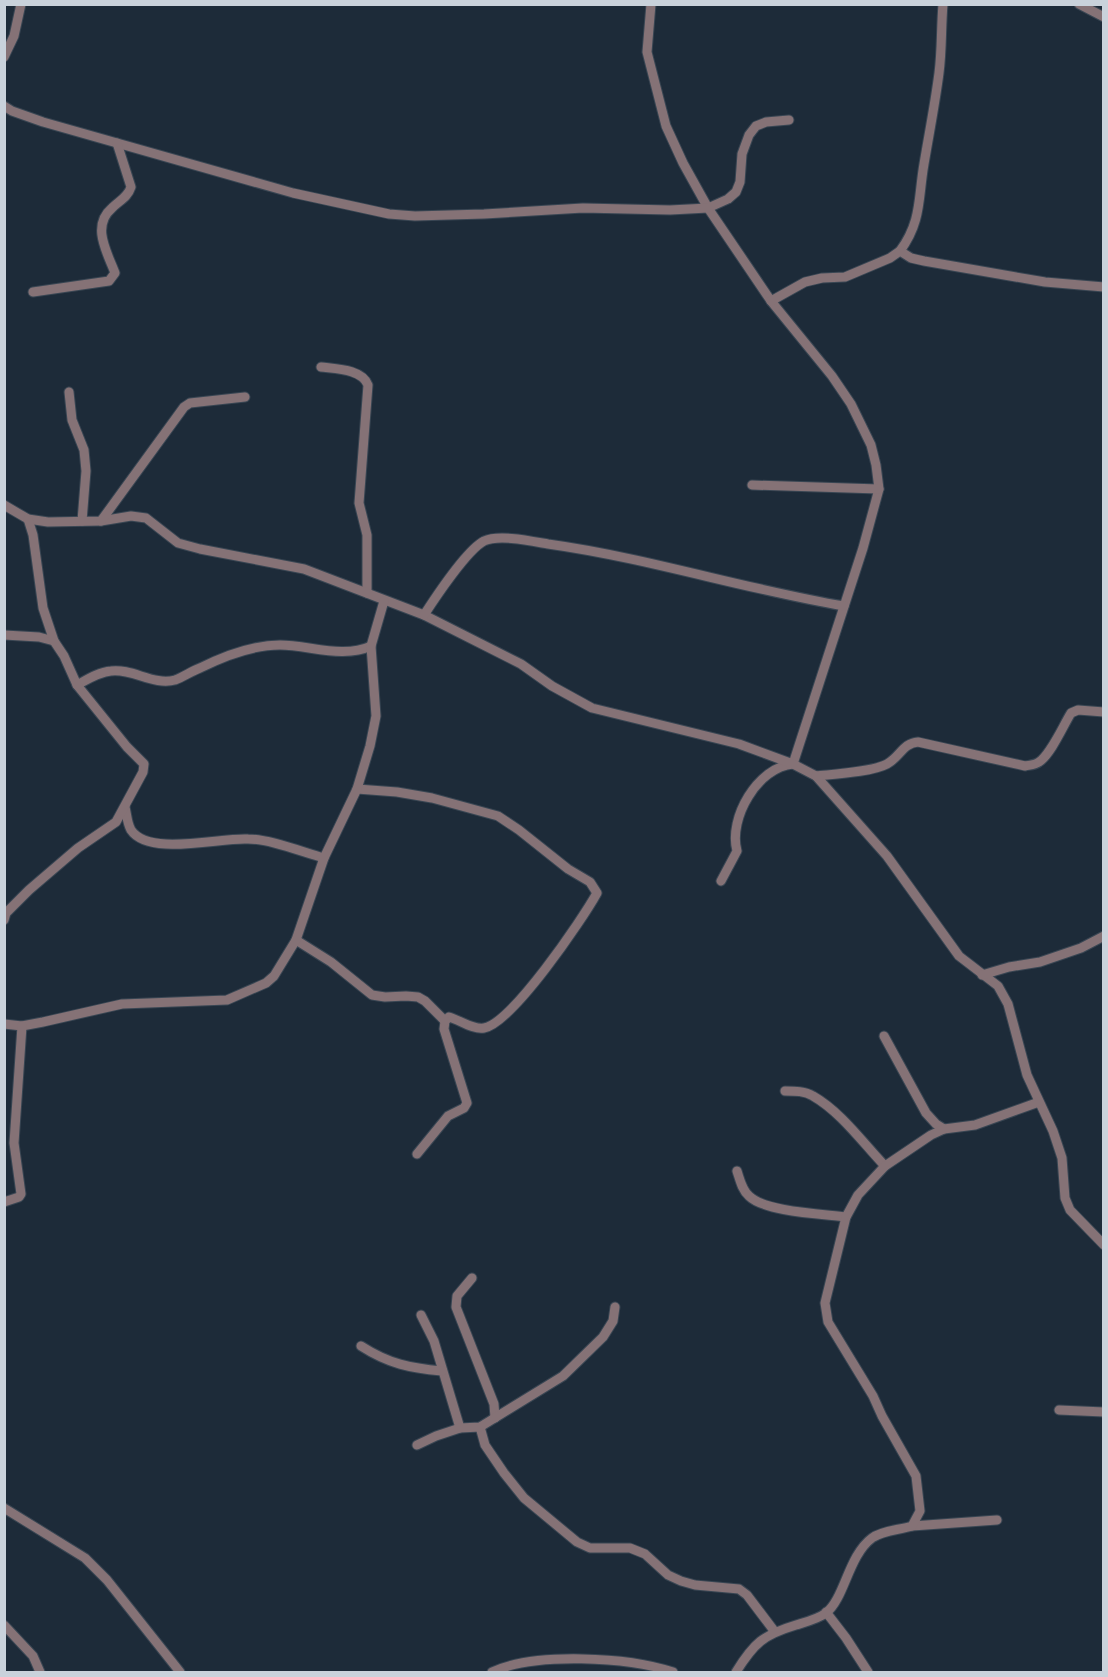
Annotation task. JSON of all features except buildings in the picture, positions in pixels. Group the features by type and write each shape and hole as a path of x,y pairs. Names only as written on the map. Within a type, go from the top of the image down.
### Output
{"street":[{"path":"4,57 14,36 21,4"},
{"path":"651,4 647,52 666,126 683,163 708,208 771,301 832,376 851,404 871,445 879,489 793,764"},
{"path":"771,301 805,282 822,278 845,277 862,271 900,251 909,239 920,210 921,179 939,74 943,4"},
{"path":"1079,4 1104,17"},
{"path":"4,106 43,122 293,193 388,214 415,216 583,208 670,210 708,208 728,199 736,192 740,182 742,154 749,135 756,126 766,122 789,120"},
{"path":"33,292 109,281 113,278 115,273 101,236 101,224 104,216 125,197 131,187 117,142"},
{"path":"900,251 911,258 1013,278 1104,287"},
{"path":"321,366 359,374 366,378 368,384 359,503 367,535 367,593"},
{"path":"69,392 72,420 84,450 86,471 82,520"},
{"path":"101,521 184,407 190,403 244,397"},
{"path":"752,485 879,489"},
{"path":"4,505 28,519 48,522 101,521 131,516 146,518 178,543 304,569 424,615 521,664 552,686 592,708 739,744 793,764 816,776 887,856 959,956 998,986 1008,1004 1027,1075 1053,1131 1062,1158 1065,1198 1070,1210 1104,1245"},
{"path":"4,920 6,913 29,890 78,848 116,822 143,772 144,764 127,747 77,685 64,656 54,641 43,608 33,535 28,519"},
{"path":"424,615 446,582 472,552 483,542 493,539 601,551 799,598 844,606"},
{"path":"4,1024 22,1026 122,1004 227,1000 266,983 274,976 296,940 324,858 357,789 376,716 371,646 384,601"},
{"path":"4,634 39,637 54,641"},
{"path":"77,685 101,673 113,670 147,678 174,680 218,660 246,650 267,646 280,645 354,652 371,646"},
{"path":"816,776 876,767 888,763 910,743 918,742 1025,766 1035,765 1047,753 1071,713 1078,710 1104,711"},
{"path":"721,881 736,851 734,842 737,821 744,802 771,772 781,765 793,764"},
{"path":"357,789 432,798 498,816 568,869 590,882 597,893 587,911 536,982 498,1022 487,1028 478,1029 449,1017 445,1021 444,1029 467,1103 464,1108 448,1116 417,1154"},
{"path":"125,804 132,831 156,842 170,845 250,838 324,858"},
{"path":"982,975 1009,967 1040,963 1081,948 1104,936"},
{"path":"296,940 331,962 372,995 418,998 425,1001 445,1021"},
{"path":"4,1202 19,1197 21,1194 14,1143 22,1026"},
{"path":"884,1036 926,1113 944,1129"},
{"path":"785,1091 800,1091 812,1095 834,1112 885,1166"},
{"path":"912,1526 920,1511 916,1476 873,1396 828,1322 825,1303 846,1217 858,1195 885,1166 931,1135 944,1129 975,1125 1039,1102"},
{"path":"737,1171 743,1190 750,1198 767,1207 846,1217"},
{"path":"472,1278 457,1296 456,1307 494,1404 495,1418"},
{"path":"417,1445 460,1428 480,1427 563,1376 603,1337 613,1321 615,1307"},
{"path":"421,1315 434,1341 460,1428"},
{"path":"361,1346 390,1362 412,1368 442,1371"},
{"path":"1059,1410 1104,1412"},
{"path":"480,1427 485,1444 524,1498 577,1542 590,1548 630,1548 645,1554 668,1575 681,1581 695,1585 739,1589 747,1595 775,1632"},
{"path":"4,1508 85,1558 107,1581 180,1672"},
{"path":"736,1672 748,1654 764,1637 810,1621 826,1612 834,1602 848,1572 864,1546 880,1534 912,1526 997,1520"},
{"path":"826,1612 868,1672"},
{"path":"4,1625 33,1656 40,1672"},
{"path":"492,1672 537,1661 567,1659 629,1663 673,1672"}]}
